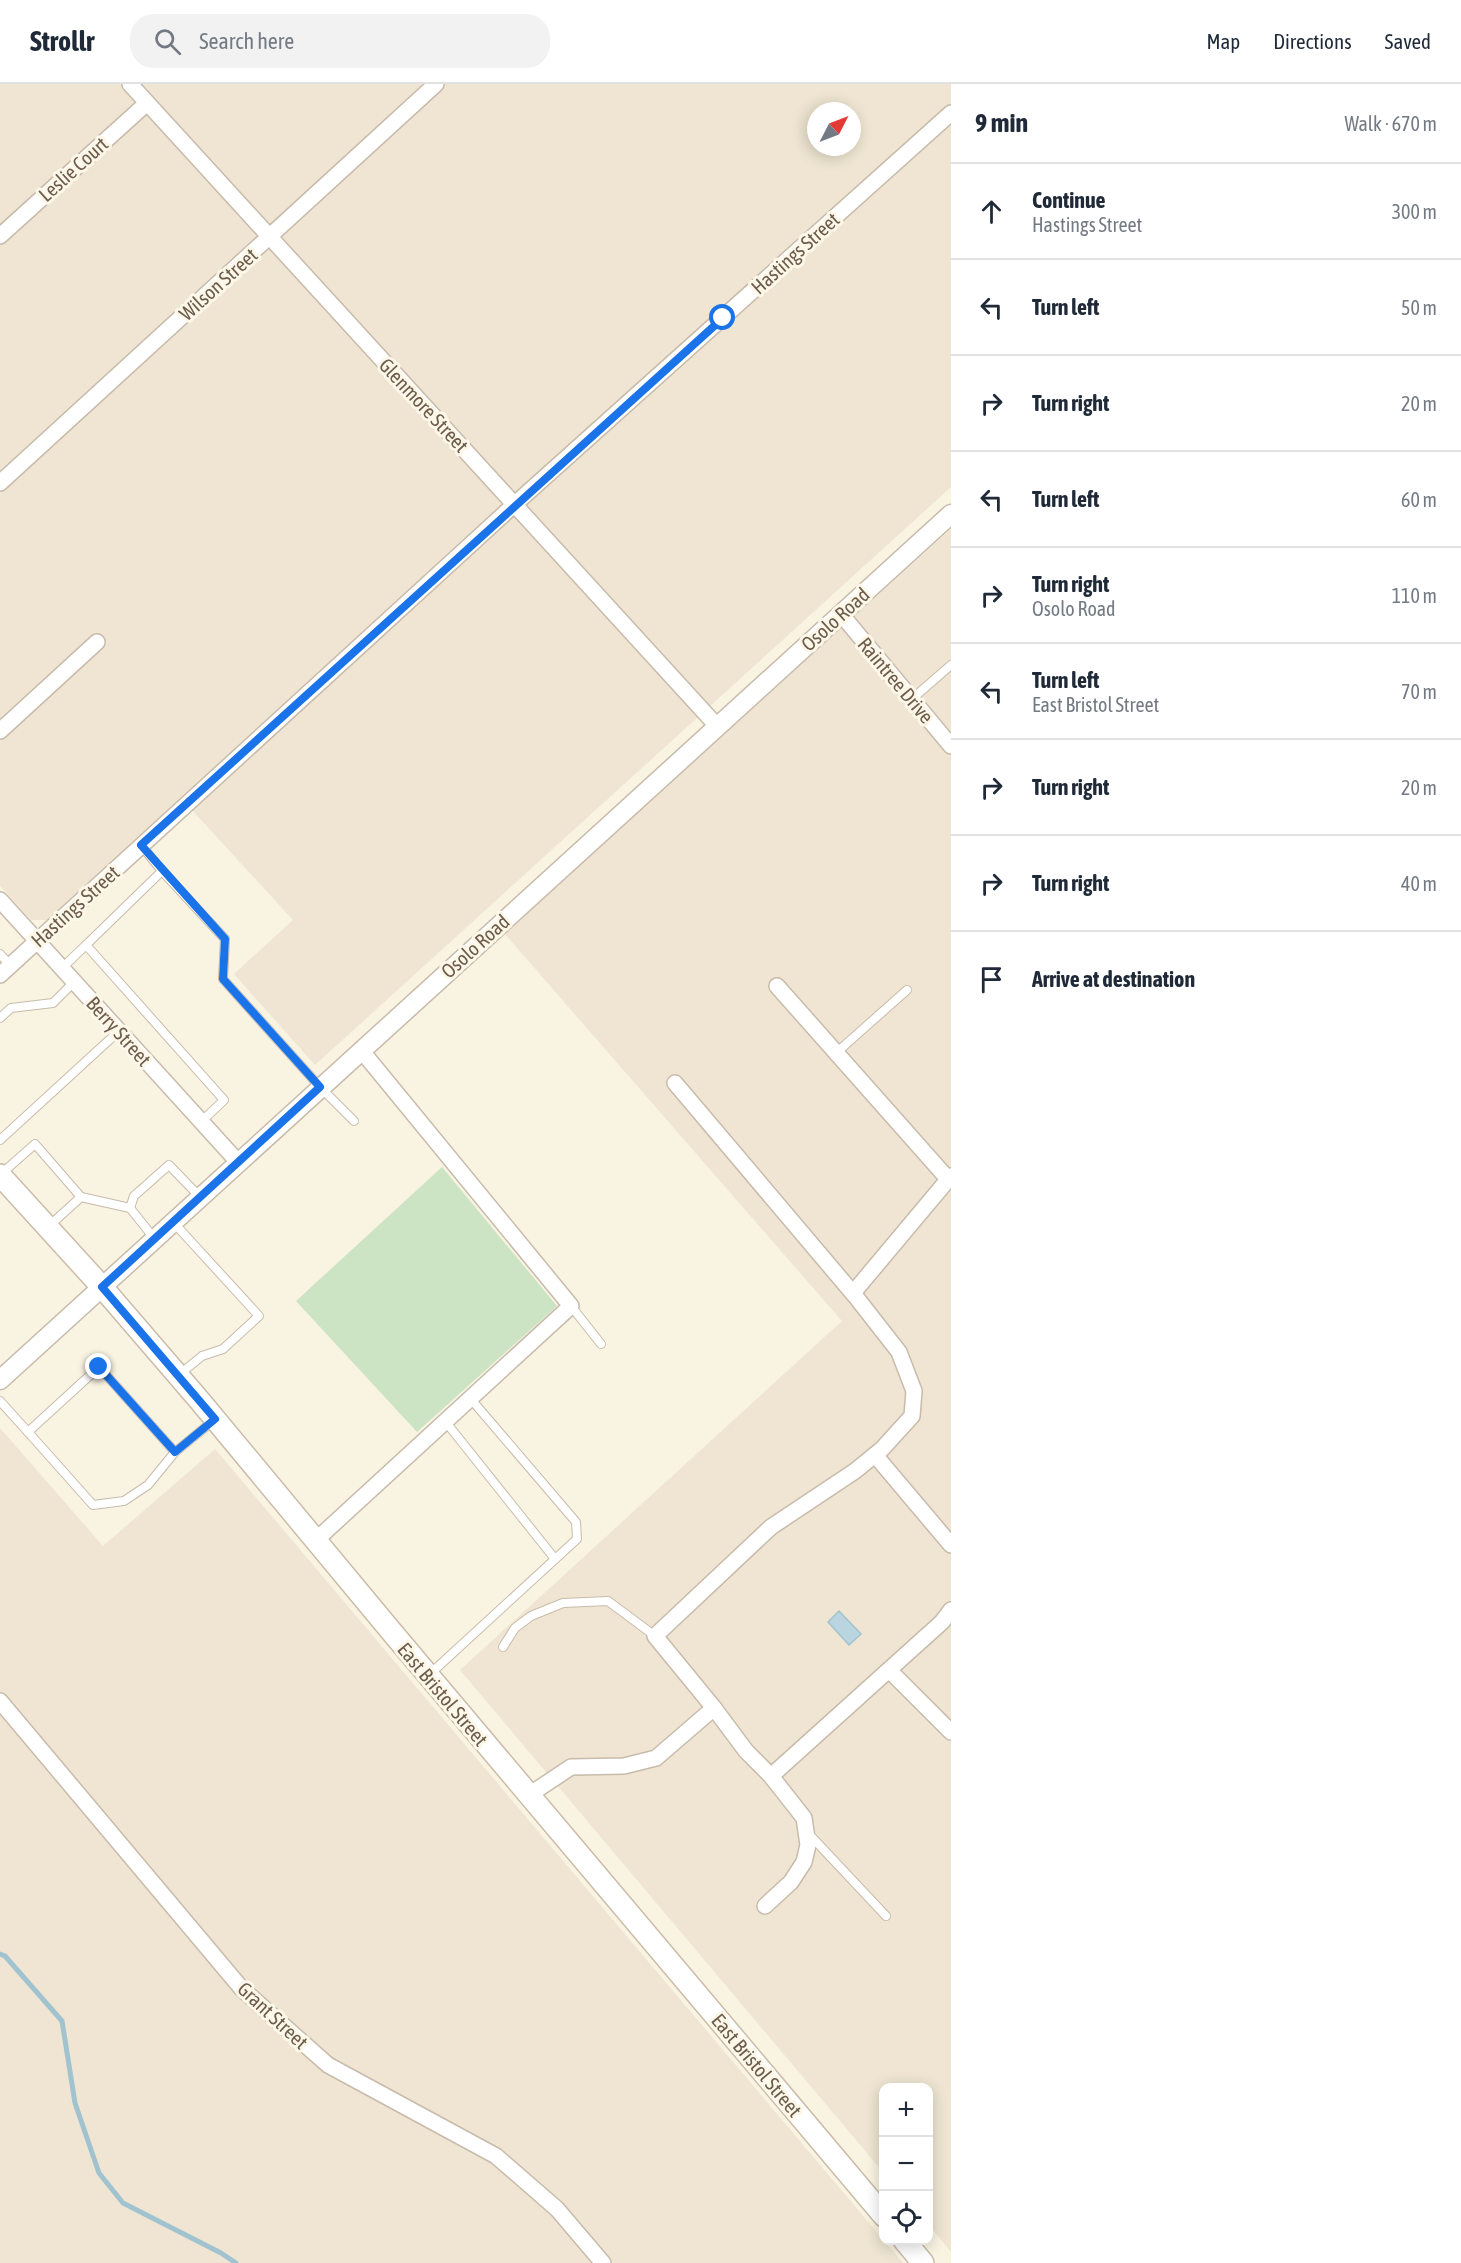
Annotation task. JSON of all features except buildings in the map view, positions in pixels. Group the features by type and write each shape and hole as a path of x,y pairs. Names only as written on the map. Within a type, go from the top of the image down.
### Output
{"main road":[{"name":"East Bristol Street","path":"0,1175 178,1375 428,1676 879,2210"},
{"path":"907,2245 923,2263"}],"street":[{"name":"Glenmore Street","path":"130,84 717,726"},
{"name":"Wilson Street","path":"0,483 436,84"},
{"name":"Leslie Court","path":"0,236 147,103"},
{"name":"Hastings Street","path":"3,965 36,940 515,504 951,113"},
{"name":"Osolo Road","path":"0,1380 951,514"},
{"name":"Raintree Drive","path":"841,614 951,746"},
{"path":"0,731 97,642"},
{"name":"Berry Street","path":"0,900 238,1162"},
{"path":"777,986 950,1178 853,1293"},
{"path":"316,1540 571,1306 361,1050"},
{"path":"675,1083 853,1293 899,1352 914,1390 912,1416 875,1455 771,1527 655,1636 746,1751 771,1776 804,1818 808,1845 804,1862 791,1882 765,1906"},
{"path":"875,1455 951,1545"},
{"path":"771,1776 942,1622 951,1610"},
{"path":"889,1670 951,1732"},
{"name":"Grant Street","path":"0,1701 242,1989 328,2066 496,2156 557,2209 603,2263"},
{"path":"529,1795 571,1767 624,1766 656,1758 714,1708"}],"lane":[{"path":"912,699 951,665"},
{"path":"141,845 225,939 223,979 320,1087 354,1121"},
{"path":"62,968 162,871"},
{"path":"86,945 224,1100 201,1122"},
{"path":"0,1018 11,1008 53,1003 74,982"},
{"path":"836,1053 907,990"},
{"path":"0,1140 119,1031"},
{"path":"0,1175 35,1144 81,1197 130,1208 155,1238"},
{"path":"130,1208 134,1196 169,1165 200,1197"},
{"path":"48,1227 81,1197"},
{"path":"173,1221 258,1316 223,1349 202,1356 178,1375"},
{"path":"571,1306 601,1344"},
{"path":"28,1432 99,1367 175,1452"},
{"path":"428,1676 578,1539 576,1522 470,1398"},
{"path":"0,1401 93,1505 124,1501 148,1485 175,1452 215,1419"},
{"path":"445,1421 555,1559"},
{"path":"502,1647 514,1628 531,1616 563,1603 608,1601 655,1636"},
{"path":"807,1832 886,1916"}],"shaded area":[{"path":"0,84 951,84 951,487 315,1065 234,974 293,920 181,798 48,920 31,920 0,886"},
{"path":"951,529 951,2252 933,2230 933,2083 879,2083 879,2167 460,1670 842,1321 504,933"},
{"path":"0,1428 103,1546 215,1449 879,2235 879,2245 888,2245 903,2263 0,2263"}],"green space":[{"path":"442,1167 557,1306 417,1432 296,1301"}],"water":[{"path":"839,1611 861,1634 849,1645 828,1622"}],"waterway":[{"path":"0,1954 5,1956 62,2021 75,2103 99,2173 123,2203 236,2263"}],"route":[{"path":"99,1367 175,1452 215,1419 102,1287 320,1087 223,979 225,939 141,845 723,318"}]}
